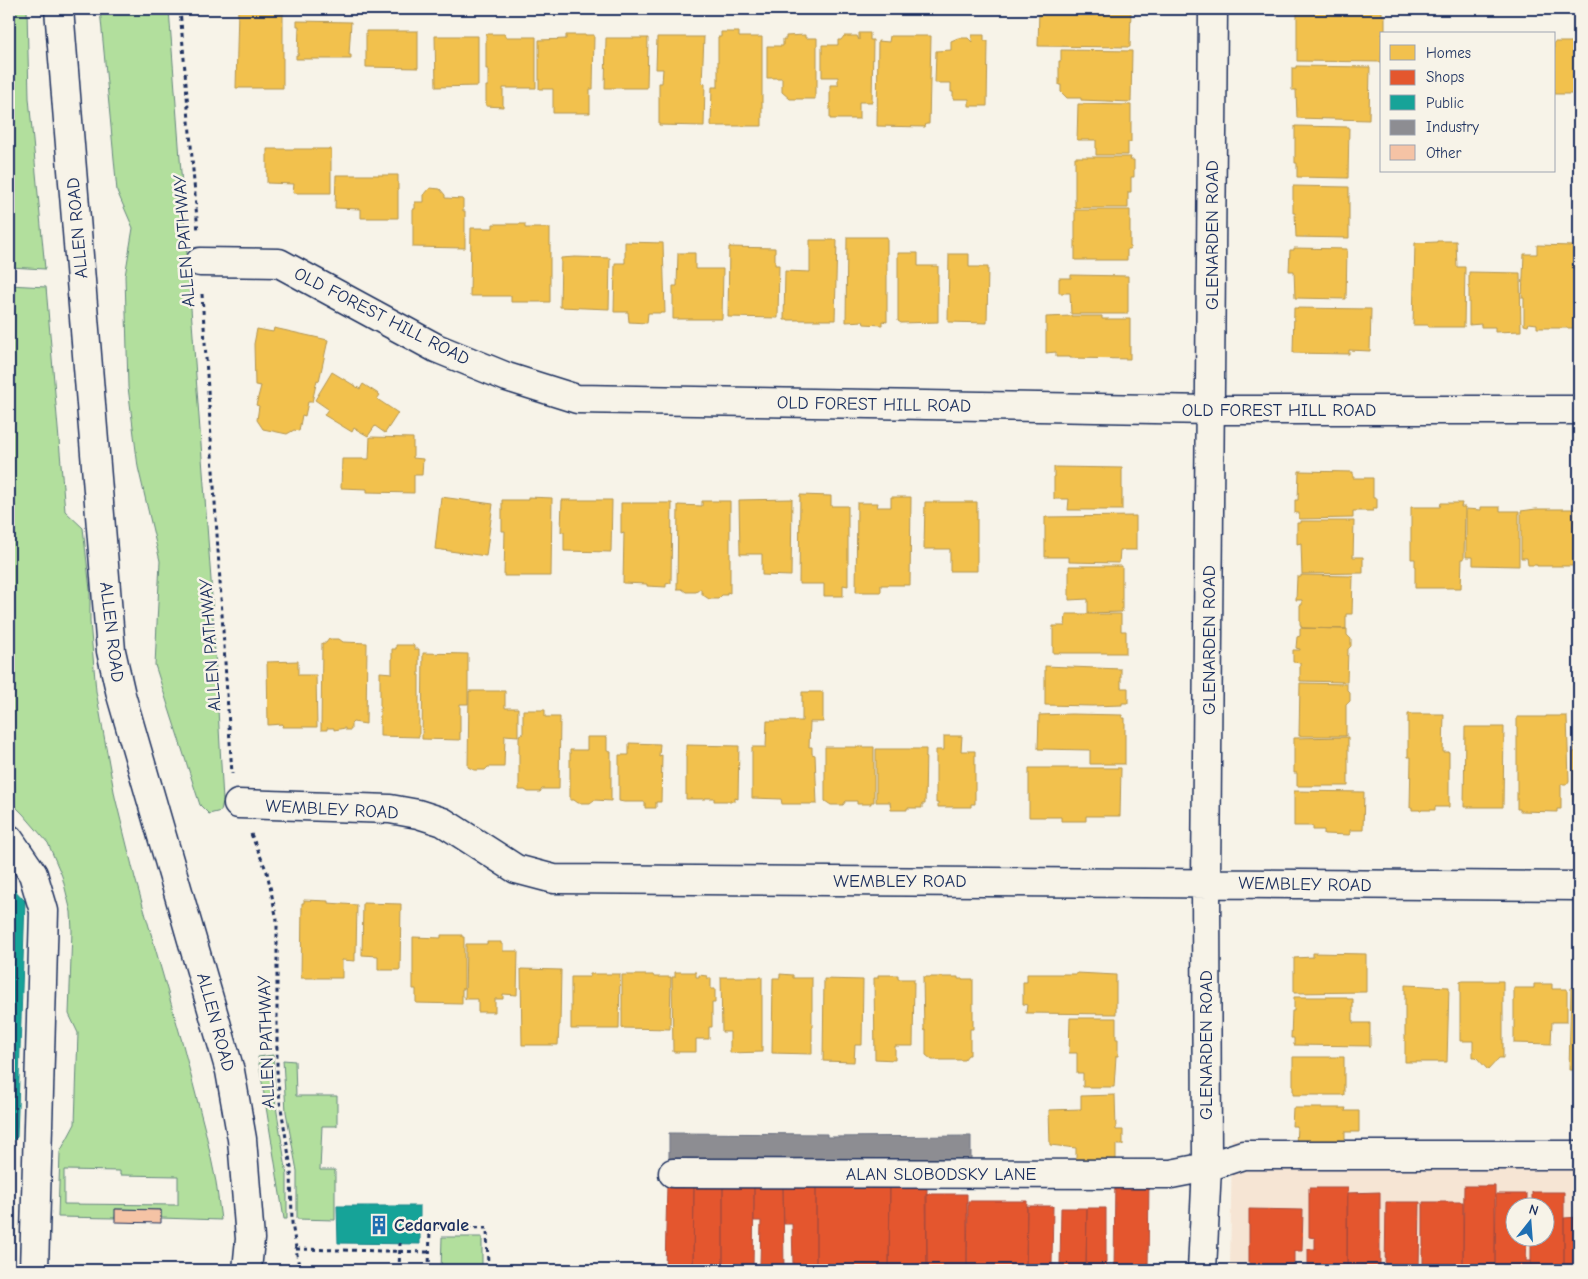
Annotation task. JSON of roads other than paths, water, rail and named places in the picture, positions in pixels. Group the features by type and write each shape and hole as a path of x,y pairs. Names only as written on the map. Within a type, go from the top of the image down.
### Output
{"main road":[{"name":"ALLEN ROAD","path":"59,9 111,651 121,694 230,1071 242,1139 250,1239"},
{"name":"GLENARDEN ROAD","path":"1202,1270 1207,1166 1206,883 1213,9"},
{"name":"OLD FOREST HILL ROAD","path":"200,262 279,263 436,348 508,377 577,399 1210,410 1579,410"},
{"name":"WEMBLEY ROAD","path":"238,804 390,809 418,814 443,822 516,869 554,879 1579,886"},
{"path":"9,839 33,874 44,911 34,1270"},
{"name":"ALAN SLOBODSKY LANE","path":"673,1173 1171,1174 1243,1155 1579,1155"},
{"path":"247,1270 250,1239"},
{"path":"250,1239 261,1270"}],"place":[{"name":"Cedarvale","path":"379,1225"}]}
